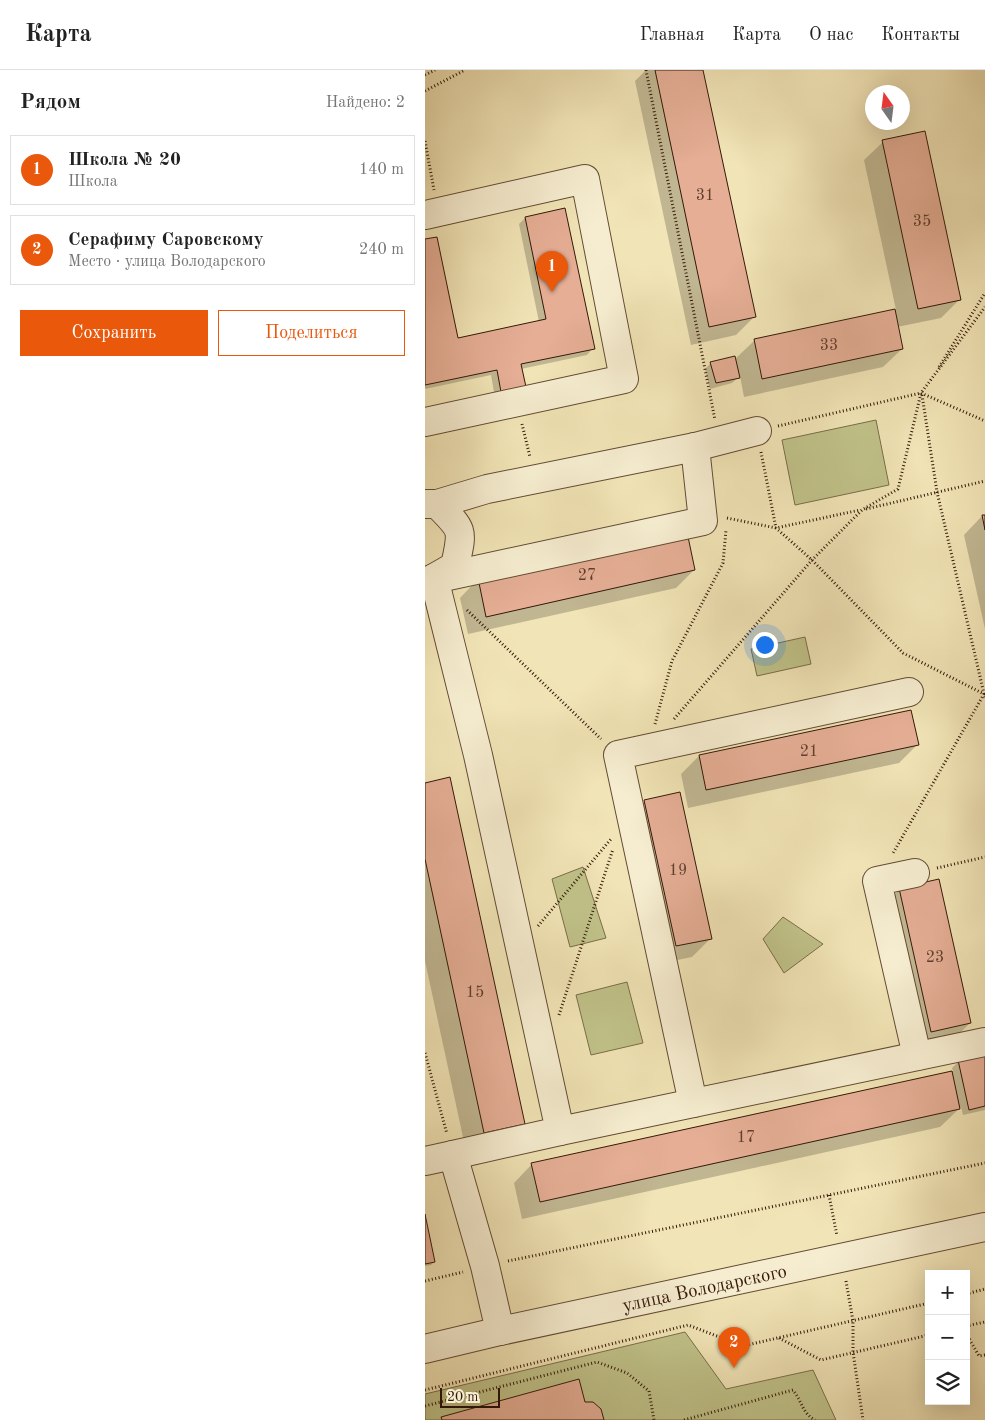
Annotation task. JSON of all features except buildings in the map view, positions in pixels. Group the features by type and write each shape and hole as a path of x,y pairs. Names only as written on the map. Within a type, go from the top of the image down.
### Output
{"street":[{"path":"425,422 624,379 585,179 431,214"},
{"path":"431,504 487,490 707,444 757,430"},
{"path":"430,579 703,521 707,444"},
{"path":"430,579 455,566 461,536 455,522 431,504"},
{"path":"430,579 478,755 560,1131"},
{"path":"693,1103 618,755 909,692"},
{"path":"915,873 877,881 917,1056"},
{"path":"425,1161 985,1042"},
{"path":"453,1155 485,1266 500,1331"},
{"name":"улица Володарского","path":"425,1349 500,1331 985,1227"}],"path":[{"path":"425,75 435,70"},
{"path":"425,91 465,70"},
{"path":"646,70 707,444"},
{"path":"425,141 431,214"},
{"path":"877,881 985,696 937,492 921,393 985,293"},
{"path":"921,393 985,307"},
{"path":"985,421 921,393 757,430 776,528 812,560 903,653 985,696"},
{"path":"517,402 535,480"},
{"path":"727,518 776,528 985,481"},
{"path":"648,748 672,661 723,563 727,518 726,508"},
{"path":"463,605 618,755"},
{"path":"520,947 614,836"},
{"path":"915,873 985,857"},
{"path":"425,1053 453,1155"},
{"path":"425,1281 485,1266 985,1163"},
{"path":"970,1293 985,1290"},
{"path":"425,1390 688,1325 743,1346 925,1304"},
{"path":"853,1322 853,1352 863,1420"},
{"path":"970,1325 985,1322"},
{"path":"779,1338 821,1360 925,1336"},
{"path":"970,1341 979,1356 985,1355"},
{"path":"425,1406 597,1362 627,1373 649,1391 654,1420"},
{"path":"684,1420 793,1390 798,1396 802,1409 810,1418 815,1420"}],"green space":[{"path":"876,420 889,485 795,505 782,440"},
{"path":"805,637 811,664 757,676 751,649"},
{"path":"583,867 606,938 570,947 552,879"},
{"path":"783,917 823,944 784,973 763,939"},
{"path":"627,982 643,1043 591,1055 576,995"},
{"path":"685,1332 726,1389 813,1370 836,1420 425,1420 425,1394"}],"place":[{"name":"Школа № 20","path":"552,292"},
{"name":"Серафиму Саровскому","path":"734,1368"}]}
